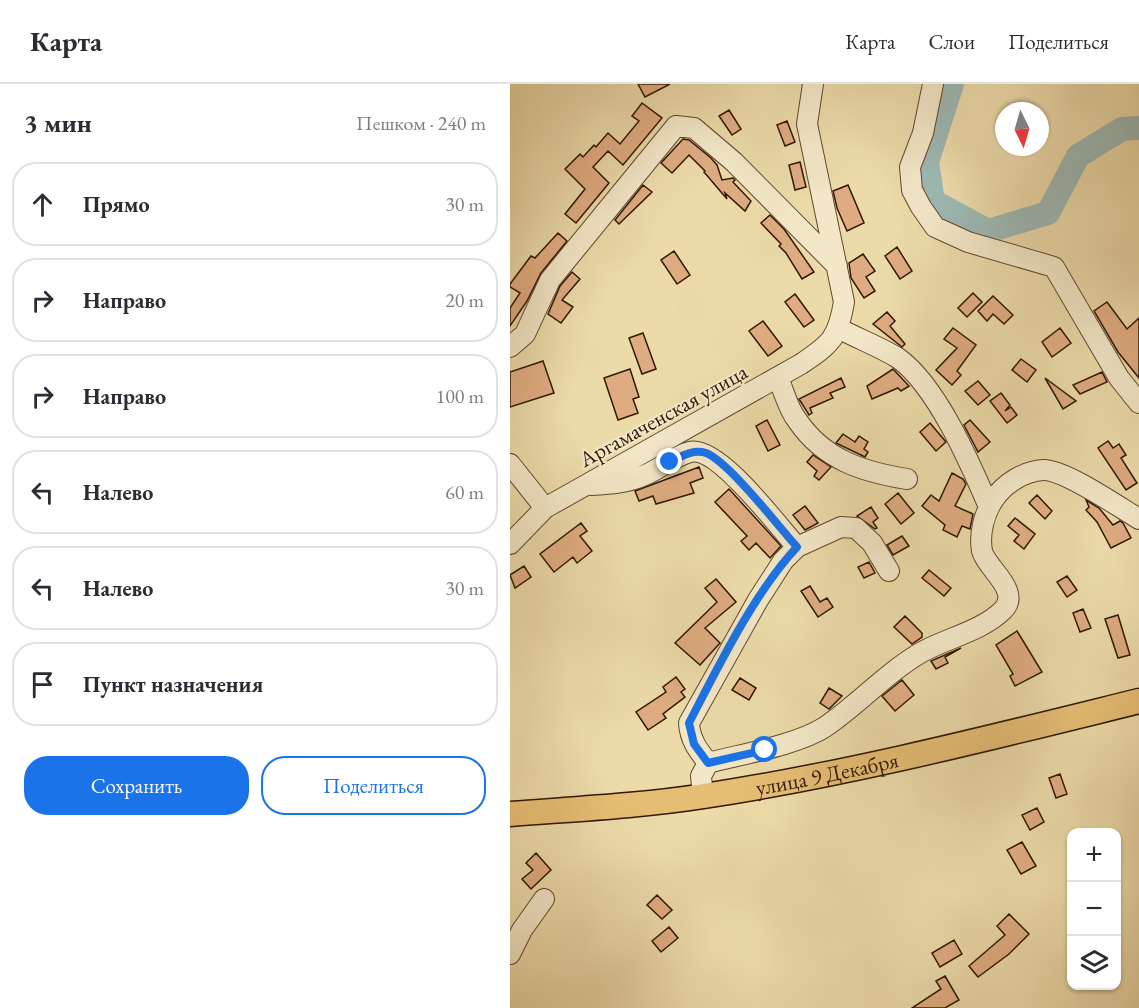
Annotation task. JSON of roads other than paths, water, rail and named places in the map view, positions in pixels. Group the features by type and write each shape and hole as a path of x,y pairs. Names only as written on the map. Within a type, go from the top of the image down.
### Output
{"main road":[{"name":"улица 9 Декабря","path":"510,814 624,806 703,797 799,780 1139,701"}],"street":[{"path":"813,84 807,124 844,302 840,329 897,358 915,373 968,459 989,507"},
{"path":"933,84 923,133 910,167 912,190 921,207 935,227 968,242 1054,267 1119,378 1139,403"},
{"path":"510,347 525,334 550,280 676,126 693,128 734,162 837,266"},
{"name":"Аргамаченская улица","path":"510,544 545,508 778,378 827,347 840,329"},
{"path":"778,378 796,419 831,453 868,472 907,479"},
{"path":"585,485 614,484 644,476 691,452 705,453 723,464 797,547"},
{"path":"510,464 545,508"},
{"path":"703,797 701,776 708,763 765,750 824,728 921,653 986,622 1005,609 1008,598 1006,588 982,554 981,538 989,507 1002,488 1025,474 1043,470 1058,473 1139,519"},
{"path":"708,763 694,744 689,723 758,600 783,561 797,547 841,527 856,528 872,543 890,571"},
{"path":"510,954 522,930 544,899"}],"waterway":[{"path":"952,84 927,162 933,201 988,231 1048,213 1078,156 1122,129 1139,128"}]}
